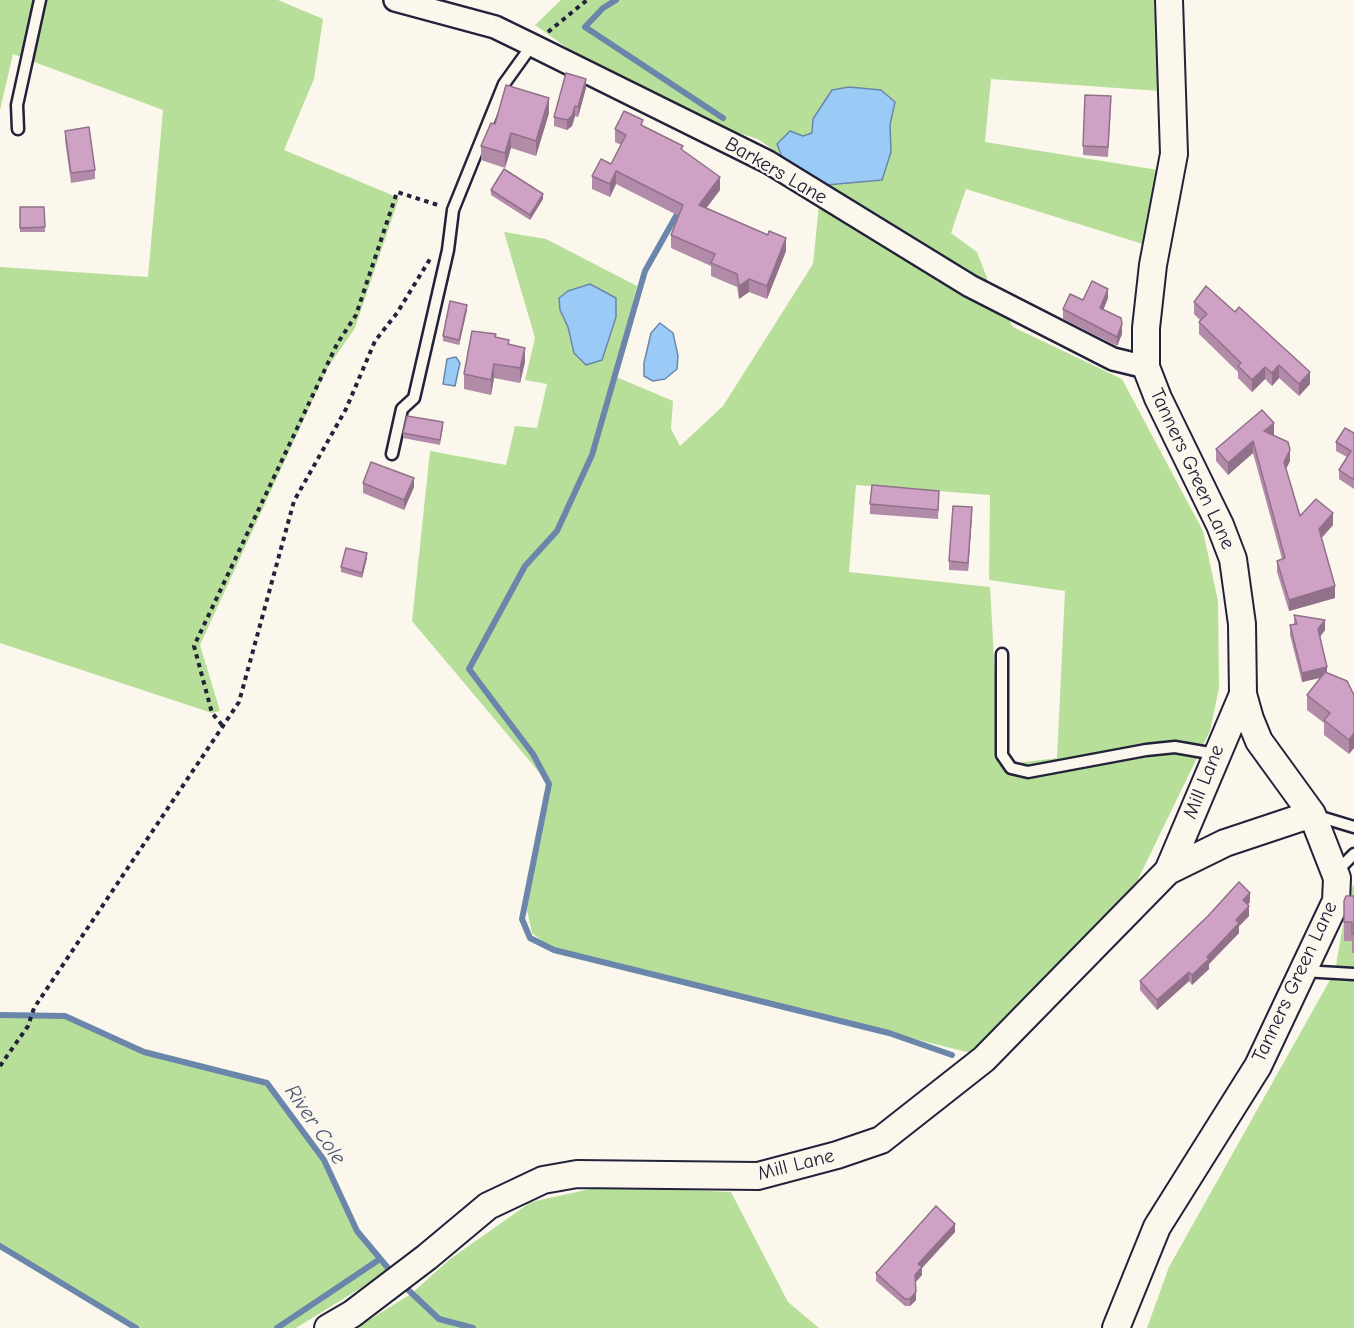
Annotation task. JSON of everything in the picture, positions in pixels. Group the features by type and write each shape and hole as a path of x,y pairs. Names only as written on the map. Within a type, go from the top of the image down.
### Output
{"street":[{"name":"Barkers Lane","path":"395,0 495,27 532,45 768,162 970,286 1113,359 1146,367"},
{"name":"Tanners Green Lane","path":"1116,1328 1157,1227 1258,1066 1336,901 1349,859 1312,814 1259,741 1243,694 1242,624 1233,560 1220,525 1158,398 1146,367 1146,328 1153,265 1174,154 1169,0"},
{"name":"Mill Lane","path":"1168,872 1215,754 1243,694"},
{"name":"Mill Lane","path":"328,1328 352,1314 427,1257 488,1206 543,1180 577,1174 758,1176 837,1155 881,1140 984,1059 1168,872 1225,843 1312,814"}],"lane":[{"path":"18,129 17,105 40,0"},
{"path":"392,454 402,409 414,398 448,250 453,210 504,84 532,45"},
{"path":"1002,654 1002,755 1011,768 1028,772 1146,750 1175,747 1215,754"},
{"path":"1312,814 1354,827"},
{"path":"1303,971 1354,974"}],"path":[{"path":"532,45 587,0"},
{"path":"222,725 212,713 194,646 338,344 356,315 397,192 453,210"},
{"path":"0,1066 28,1026 34,1008 239,702 299,491 346,409 375,341 397,313 431,257"}],"green space":[{"path":"0,0 278,0 323,19 314,79 284,150 399,198 355,328 328,367 200,645 220,711 212,713 0,643 0,267 148,277 163,110 13,54 0,110"},
{"path":"561,0 1154,0 1159,91 991,79 985,142 1158,170 1146,245 966,189 951,233 977,252 992,291 1013,327 1122,379 1203,531 1218,601 1219,688 1210,731 1127,902 1031,993 975,1054 554,950 532,933 527,910 549,784 412,621 430,451 506,465 515,426 537,428 547,384 525,380 535,338 504,232 546,239 637,286 614,376 673,401 671,429 680,446 723,406 813,264 821,185 758,139 729,130 601,72 535,25","holes":["856,485 990,495 989,580 1065,591 1057,758 1000,765 990,587 849,572"]},
{"path":"1354,884 1354,1328 1147,1328 1169,1267 1335,971 1348,895"},
{"path":"0,1015 65,1016 144,1052 267,1083 324,1160 357,1231 390,1270 296,1328 134,1328 5,1250 0,1246"},
{"path":"604,1186 731,1192 788,1302 819,1328 356,1328 411,1294 450,1259 531,1202"}],"water":[{"path":"849,87 881,90 895,102 890,125 891,152 882,180 826,185 782,157 777,144 790,131 803,136 812,133 813,119 832,90"},
{"path":"590,284 616,298 616,317 602,360 586,365 574,353 568,327 560,310 559,298 568,291"},
{"path":"660,323 673,333 678,356 677,369 665,379 653,381 644,376 644,363 651,333"},
{"path":"456,357 460,363 455,386 443,384 447,359"}],"building":[{"path":"566,73 586,79 578,107 575,106 572,116 567,120 554,117"},
{"path":"506,85 549,98 536,141 511,133 505,153 481,146 491,123 495,124"},
{"path":"1085,95 1111,96 1108,147 1083,146"},
{"path":"624,111 643,120 641,125 683,146 681,149 720,177 699,205 768,235 769,231 786,238 767,286 749,279 739,286 737,274 711,263 715,254 671,235 683,205 616,171 610,184 592,176 601,159 611,164 626,135 615,129"},
{"path":"89,127 95,170 71,173 65,131"},
{"path":"504,169 543,194 530,215 491,190"},
{"path":"20,207 44,207 45,227 20,228"},
{"path":"1092,281 1108,289 1100,308 1121,318 1122,324 1117,337 1063,309 1070,294 1083,300"},
{"path":"1206,286 1235,312 1239,307 1310,372 1299,384 1279,365 1272,373 1265,367 1252,380 1238,366 1241,363 1199,322 1207,314 1194,302"},
{"path":"450,301 467,305 459,340 443,336"},
{"path":"472,331 496,334 495,337 509,340 508,344 525,348 520,368 494,364 491,380 464,374"},
{"path":"1262,410 1274,423 1264,431 1288,442 1290,450 1284,462 1300,516 1316,499 1333,513 1319,529 1335,586 1289,600 1277,561 1285,558 1253,441 1228,463 1216,449"},
{"path":"407,416 443,422 440,440 403,433"},
{"path":"1345,428 1354,433 1354,480 1339,470 1351,451 1336,442"},
{"path":"371,462 414,478 404,500 363,483"},
{"path":"872,485 939,491 938,510 870,504"},
{"path":"953,506 972,507 968,563 949,561"},
{"path":"346,548 367,553 362,573 341,567"},
{"path":"1294,615 1325,620 1318,629 1327,667 1302,673 1290,625 1297,624"},
{"path":"1325,672 1347,681 1354,695 1354,733 1349,740 1324,720 1330,713 1307,695"},
{"path":"1239,882 1250,893 1243,900 1249,906 1236,920 1239,923 1207,957 1209,959 1192,975 1189,972 1157,1000 1140,981 1208,916"},
{"path":"1346,896 1354,896 1354,934 1352,934 1352,922 1344,922"},
{"path":"936,1206 955,1224 918,1264 922,1267 915,1275 916,1292 910,1299 905,1299 876,1273"}],"waterway":[{"path":"616,0 603,8 585,27 723,118"},
{"path":"680,209 645,271 592,455 557,531 525,566 469,669 533,754 549,784 522,919 530,938 554,950 889,1033 952,1055"},
{"name":"River Cole","path":"0,1015 65,1016 144,1052 267,1083 324,1160 357,1231 393,1274"},
{"path":"0,1246 136,1328"},
{"path":"277,1328 380,1259"},
{"name":"River Cole","path":"402,1284 439,1319 473,1328"}]}
